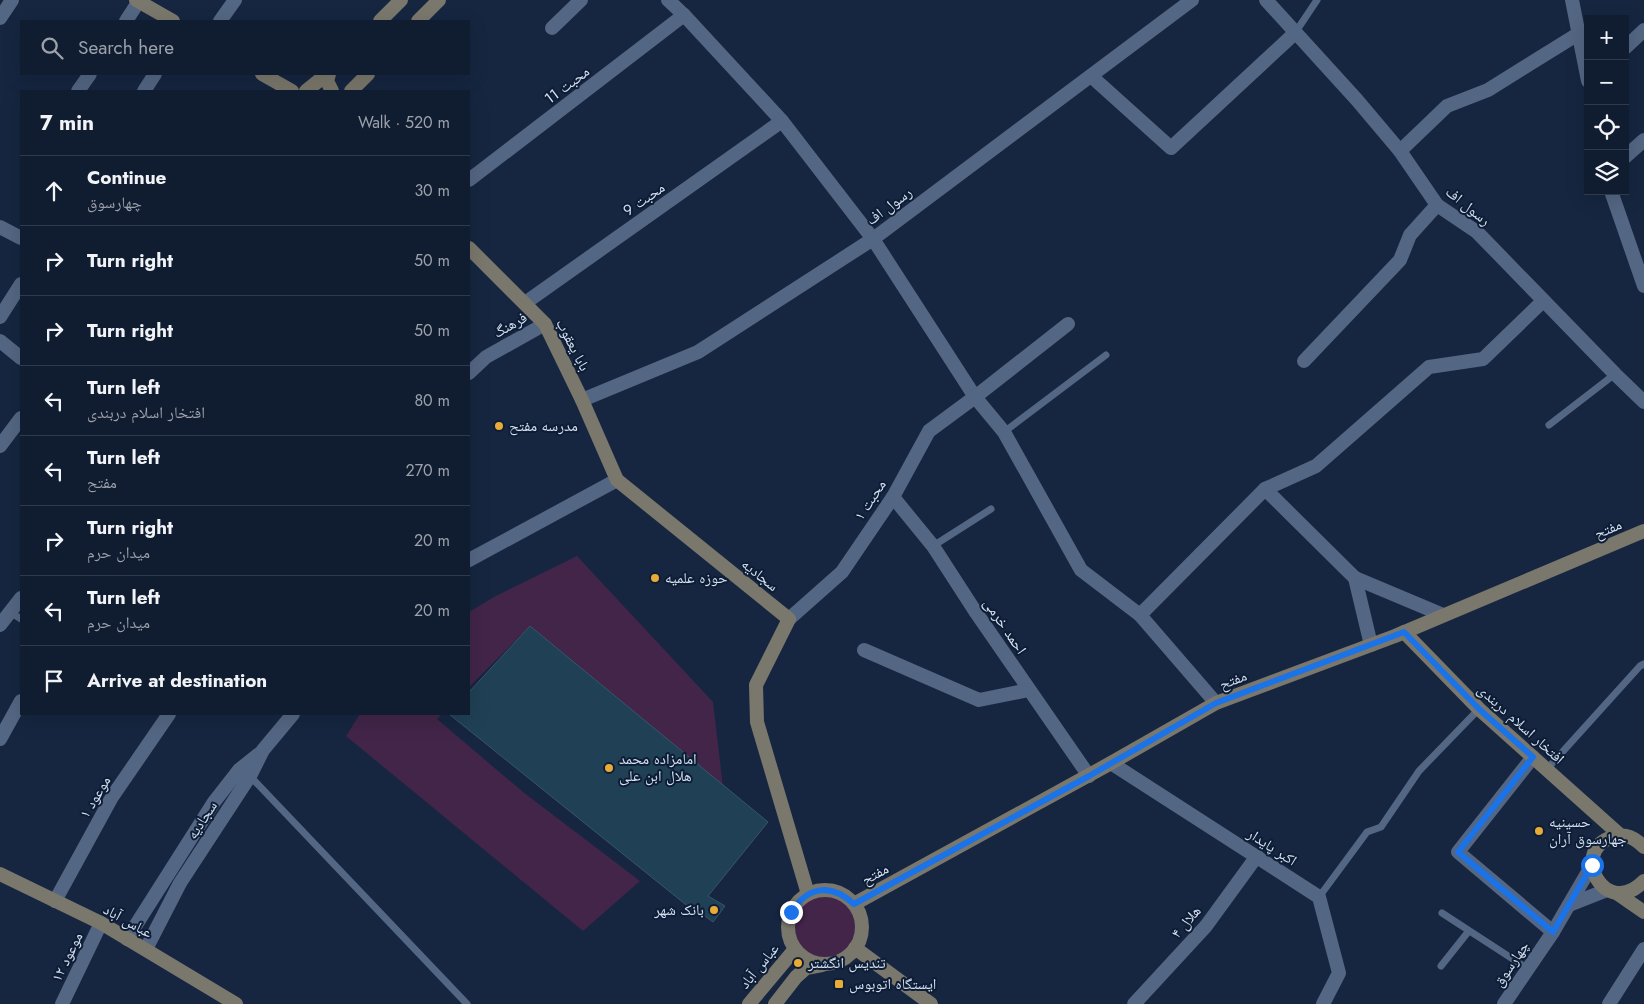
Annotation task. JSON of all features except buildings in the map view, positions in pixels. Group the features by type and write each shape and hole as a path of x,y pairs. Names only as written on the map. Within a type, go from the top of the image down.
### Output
{"main road":[{"path":"381,20 400,0"},
{"path":"419,20 439,0"},
{"path":"138,1 171,20"},
{"path":"263,75 273,86 288,90"},
{"path":"307,90 327,75"},
{"path":"328,75 327,81 332,90"},
{"path":"352,90 367,75"},
{"name":"بابا یعقوب","path":"470,249 545,324 582,400 617,480"},
{"name":"سجادیه","path":"617,480 789,619"},
{"name":"مفتح","path":"854,904 1089,776 1216,703 1404,632 1644,531"},
{"path":"789,619 756,685 757,722 808,894"},
{"name":"افتخار اسلام دربندی","path":"1404,632 1479,709 1620,835 1635,838 1644,847"},
{"path":"1620,835 1606,839 1595,850 1592,865 1596,880 1644,912"},
{"name":"عباس آباد","path":"0,874 101,924 236,1004"},
{"path":"1612,892 1636,889 1644,881"},
{"path":"775,1004 796,977 806,968 837,962 847,957 855,948 860,938 862,926 860,914 845,895 833,890 820,890 808,894 798,902 791,912 788,925 789,938 803,957 813,962 825,964"},
{"name":"عباس آباد","path":"749,1004 795,948"},
{"path":"855,948 931,1004"}],"street":[{"path":"0,18 12,0"},
{"path":"221,20 234,0"},
{"path":"552,28 581,0"},
{"path":"668,0 782,121 873,239 975,397 1004,432 1081,570 1140,614 1216,703"},
{"name":"رسول اف","path":"582,400 698,352 873,239 1192,0"},
{"name":"رسول اف","path":"1266,0 1357,100 1400,151 1437,205 1477,232 1644,402"},
{"path":"1572,0 1584,62"},
{"path":"127,20 138,1"},
{"name":"محبت 11","path":"470,179 684,15"},
{"path":"1629,44 1644,30"},
{"path":"1091,76 1171,148 1295,33"},
{"path":"1400,151 1447,106 1488,90 1578,34"},
{"path":"79,90 89,75"},
{"path":"145,90 154,75"},
{"name":"محبت 9","path":"525,303 782,121"},
{"path":"1629,153 1644,140"},
{"path":"1612,195 1644,286"},
{"path":"1304,361 1400,260 1410,235 1437,205"},
{"path":"0,227 20,237"},
{"path":"0,315 20,285"},
{"path":"1140,614 1265,489 1316,466 1430,367 1483,359 1544,301"},
{"name":"فرهنگ","path":"470,372 486,357 545,324"},
{"name":"محبت ۱","path":"789,619 842,572 893,497 929,431 1068,324"},
{"path":"0,341 20,357"},
{"path":"0,446 20,419"},
{"path":"470,559 617,480"},
{"path":"1265,489 1355,578 1443,615"},
{"name":"احمد خرمی","path":"893,497 933,546 975,612 1089,776"},
{"path":"1355,578 1371,645"},
{"path":"0,625 16,615 20,601"},
{"path":"864,650 979,700 1029,690"},
{"path":"0,739 20,703"},
{"name":"موعود ۱","path":"55,901 112,797 168,715"},
{"name":"سجادیه","path":"146,949 180,883 250,776 264,750 293,715"},
{"path":"127,939 214,802 239,770 264,750"},
{"path":"1533,757 1458,852 1553,932"},
{"name":"اکبر پایدار","path":"1111,763 1319,897"},
{"name":"هلال ۴","path":"1134,1004 1206,926 1257,856"},
{"name":"چهارسوق","path":"1504,1004 1553,932 1592,865"},
{"path":"1569,905 1612,892"},
{"path":"1319,897 1339,973 1323,1004"},
{"name":"موعود ۱۲","path":"62,1004 101,924"},
{"path":"1609,1004 1644,949"}],"lane":[{"path":"1295,33 1317,0"},
{"path":"1004,432 1106,355"},
{"path":"1549,425 1615,374"},
{"path":"933,546 990,509"},
{"path":"1546,769 1640,666 1644,664"},
{"path":"1319,897 1367,832 1381,827 1419,771 1479,709"},
{"path":"250,776 467,1004"},
{"path":"1442,913 1468,932 1528,969"},
{"path":"1441,966 1468,932"}],"shaded area":[{"path":"577,556 713,702 723,787 530,626 470,686 470,611 494,597"},
{"path":"359,715 441,715 437,719 523,792 640,881 583,931 346,736"},
{"path":"819,895 831,895 847,904 854,914 856,926 854,938 847,948 831,957 819,957 808,952 799,943 794,932 794,920 799,909 808,900"}],"place":[{"name":"مدرسه مفتح","path":"499,426"},
{"name":"حوزه علمیه","path":"655,578"},
{"name":"امامزاده محمد هلال ابن علی","path":"609,768"},
{"name":"حسینیه جهارسوق آران","path":"1539,831"},
{"name":"بانک شهر","path":"714,910"},
{"name":"تندیس انگشتر","path":"798,963"},
{"name":"ایستگاه اتوبوس","path":"839,984"}],"route":[{"path":"791,912 798,902 808,894 820,890 833,890 845,895 854,904 1089,776 1216,703 1404,632 1479,709 1533,757 1458,852 1553,932 1592,865"}]}
